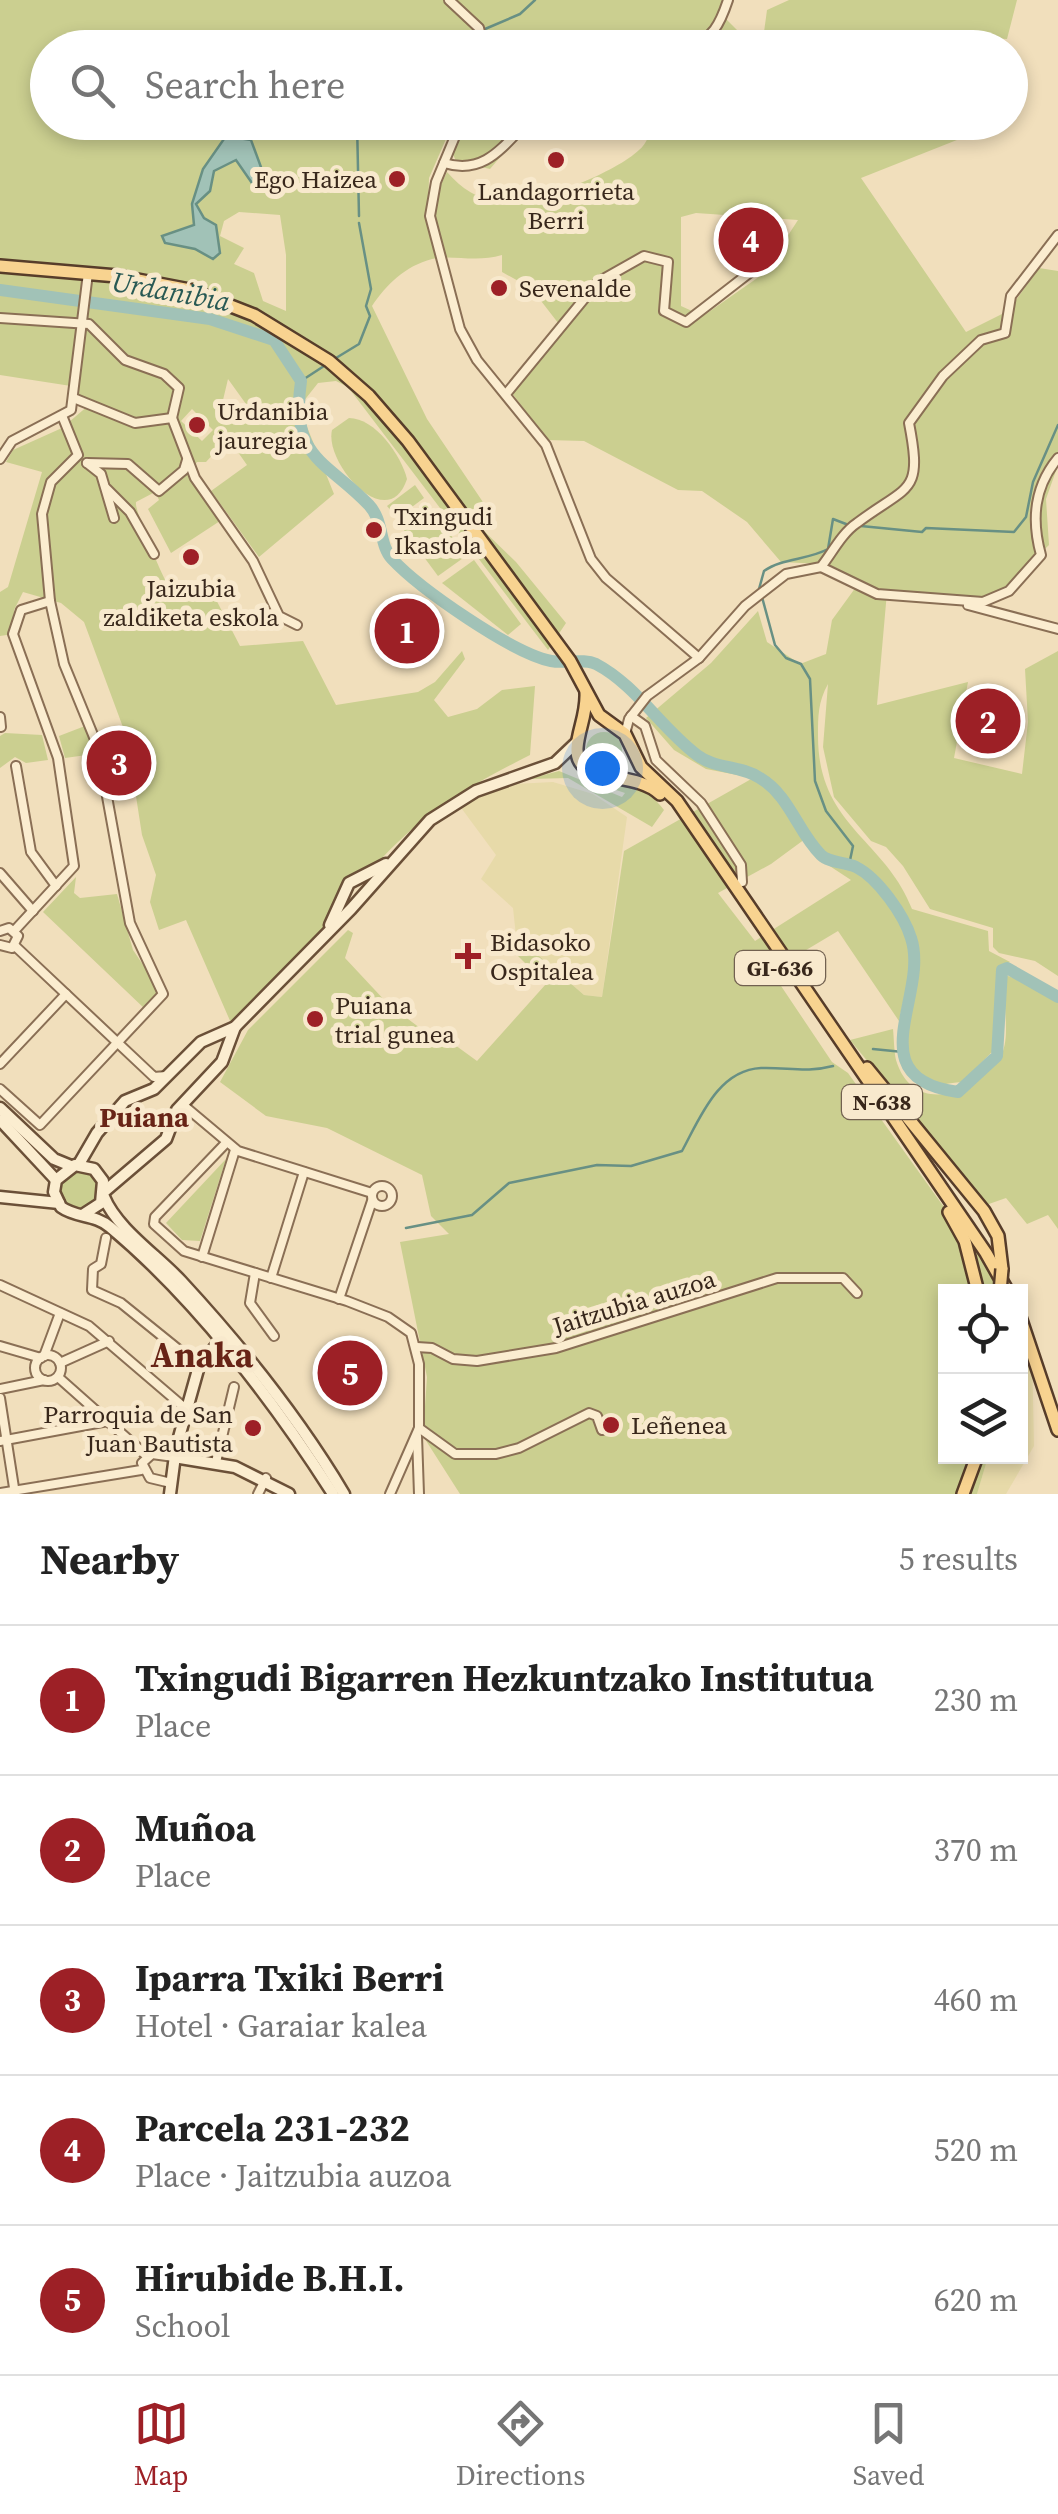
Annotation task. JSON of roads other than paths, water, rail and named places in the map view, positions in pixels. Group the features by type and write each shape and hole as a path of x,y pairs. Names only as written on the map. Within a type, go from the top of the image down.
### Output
{"main road":[{"path":"0,266 146,280 212,298 273,325 329,362 369,396 408,441 562,650 610,723 626,734"},
{"path":"585,689 578,756 586,770"},
{"path":"580,737 610,723"},
{"name":"GI-636","path":"626,734 642,767 677,801 807,995 984,1211 998,1236 1001,1284"},
{"path":"613,775 626,764 630,748"},
{"name":"GI-636","path":"586,770 598,776 642,781 671,806 932,1183 965,1240 976,1284"},
{"name":"N-638","path":"807,995 956,1209 1003,1284"},
{"name":"N-638","path":"932,1183 956,1209"},
{"path":"1028,1341 1058,1430"},
{"path":"962,1494 971,1464"}],"street":[{"path":"449,0 480,30"},
{"path":"715,30 728,0"},
{"path":"453,140 430,216 460,328 477,360 557,465 592,559 606,578 699,658"},
{"path":"444,162 460,168 482,165 508,140"},
{"path":"821,567 852,525 908,489 917,464 908,422 944,376 982,340 1005,332 1011,296 1058,235"},
{"path":"506,394 598,282 644,256 668,262 664,312 686,322 758,267"},
{"path":"0,459 24,433 62,418 76,399 88,273"},
{"path":"0,318 90,324 125,360 164,374 179,388 172,418 187,460 202,489 253,561 279,616 297,625"},
{"path":"76,399 134,423 172,418"},
{"path":"62,418 83,461 100,474 114,518"},
{"path":"626,734 631,715 646,696 699,658 755,599 792,571 821,567 876,594 983,602 1003,595 1041,555 1036,500 1046,473 1058,458"},
{"path":"0,1089 37,1124 160,1000 163,989 130,924 98,747 64,664 50,601 42,514 51,482 83,461 128,464 159,491 184,470 187,460"},
{"path":"107,490 130,512 154,554"},
{"path":"0,960 15,930 74,866 58,758 13,634 21,610 50,601"},
{"path":"954,601 1058,630"},
{"path":"0,636 13,634"},
{"path":"610,723 631,715"},
{"path":"631,715 644,726 656,760 701,803 741,865 742,882"},
{"path":"0,716 1,727"},
{"path":"43,1200 126,1101 158,1080 207,1038 235,1026 351,909 390,862 452,804 501,780 555,762 580,737"},
{"path":"555,762 586,770"},
{"path":"16,766 31,852 56,886"},
{"path":"324,934 345,889 390,862"},
{"path":"0,873 32,912"},
{"path":"358,878 374,884"},
{"path":"345,889 351,909"},
{"path":"0,930 15,930"},
{"path":"8,946 158,1080"},
{"path":"0,1064 66,994"},
{"path":"84,1214 97,1208 104,1194 166,1140 182,1104 220,1065 235,1026"},
{"path":"207,1038 222,1046 220,1065"},
{"path":"182,1104 235,1150 372,1196 340,1299"},
{"path":"0,1108 54,1158 100,1174 112,1212 224,1330 284,1402 344,1494"},
{"path":"0,1120 56,1184 60,1210"},
{"path":"225,1144 155,1216 154,1224 168,1240 202,1256 340,1299 400,1324 417,1347 419,1494"},
{"path":"202,1256 235,1150"},
{"path":"271,1278 304,1172"},
{"path":"0,1196 26,1203 43,1200 60,1210 84,1214 113,1230 220,1343 284,1421 333,1494"},
{"path":"106,1238 101,1264 94,1269 92,1290 121,1303 199,1366"},
{"path":"255,1274 250,1304 274,1336"},
{"name":"Jaitzubia auzoa","path":"417,1347 432,1348 453,1359 477,1361 556,1348 797,1275 843,1278 857,1293"},
{"path":"0,1285 60,1312 109,1341 186,1409"},
{"path":"44,1380 35,1367 60,1312"},
{"path":"58,1377 108,1421 143,1463 150,1478 170,1488 174,1457 199,1366 220,1343 224,1330"},
{"path":"60,1363 109,1341"},
{"path":"0,1346 42,1357 54,1356 60,1363 58,1377"},
{"path":"0,1389 58,1377"},
{"path":"216,1462 234,1387"},
{"path":"0,1398 3,1441 15,1492"},
{"path":"418,1432 462,1455 519,1448 589,1413 596,1416 602,1430"},
{"path":"3,1441 108,1421"},
{"path":"390,1494 418,1432"},
{"path":"0,1493 174,1457 216,1462 266,1478 289,1494"},
{"path":"258,1494 266,1478"}],"water":[{"path":"223,140 251,140 265,178 254,186 236,160 214,171 210,191 196,204 204,218 216,225 220,253 213,259 195,249 165,243 162,236 194,225 192,204 203,169"}],"waterway":[{"path":"485,29 520,14 535,0"},
{"path":"357,140 359,216"},
{"path":"336,358 359,344 370,316 366,306 371,289 359,223"},
{"name":"Urdanibia","path":"0,290 210,319 274,340 301,381 299,407 306,443 374,511 388,553 405,572 467,618 534,656 551,661 591,662 610,673 697,755 752,774 770,785 821,855 856,867 881,888 911,938 914,960 903,1052 910,1070 927,1084 958,1092 997,1056 1002,970 1007,968 1058,997"},
{"path":"301,381 324,366"},
{"path":"861,526 922,532 926,528 1014,532 1026,517 1033,482 1058,425"},
{"path":"759,589 764,571 828,549 833,519 846,524"},
{"path":"762,597 775,645 786,658 801,664 810,679 815,781 826,811 853,846 849,865"},
{"path":"873,1049 903,1052"},
{"path":"406,1228 472,1215 509,1183 597,1165 631,1166 682,1151 712,1098 733,1077 746,1071 833,1066"}],"place":[{"name":"Landagorrieta Berri","path":"556,160"},
{"name":"Ego Haizea","path":"397,179"},
{"name":"Parcela 231-232","path":"751,240"},
{"name":"Sevenalde","path":"499,288"},
{"name":"Urdanibia jauregia","path":"197,425"},
{"name":"Txingudi Ikastola","path":"374,530"},
{"name":"Jaizubia zaldiketa eskola","path":"191,557"},
{"name":"Txingudi Bigarren Hezkuntzako Institutua","path":"407,631"},
{"name":"Muñoa","path":"988,721"},
{"name":"Iparra Txiki Berri","path":"119,763"},
{"name":"Bidasoko Ospitalea","path":"468,956"},
{"name":"Puiana trial gunea","path":"315,1019"},
{"name":"Hirubide B.H.I.","path":"350,1373"},
{"name":"Leñenea","path":"611,1425"},
{"name":"Parroquia de San Juan Bautista","path":"253,1428"}],"district":[{"name":"Puiana","path":"144,1117"},
{"name":"Anaka","path":"202,1355"}]}
